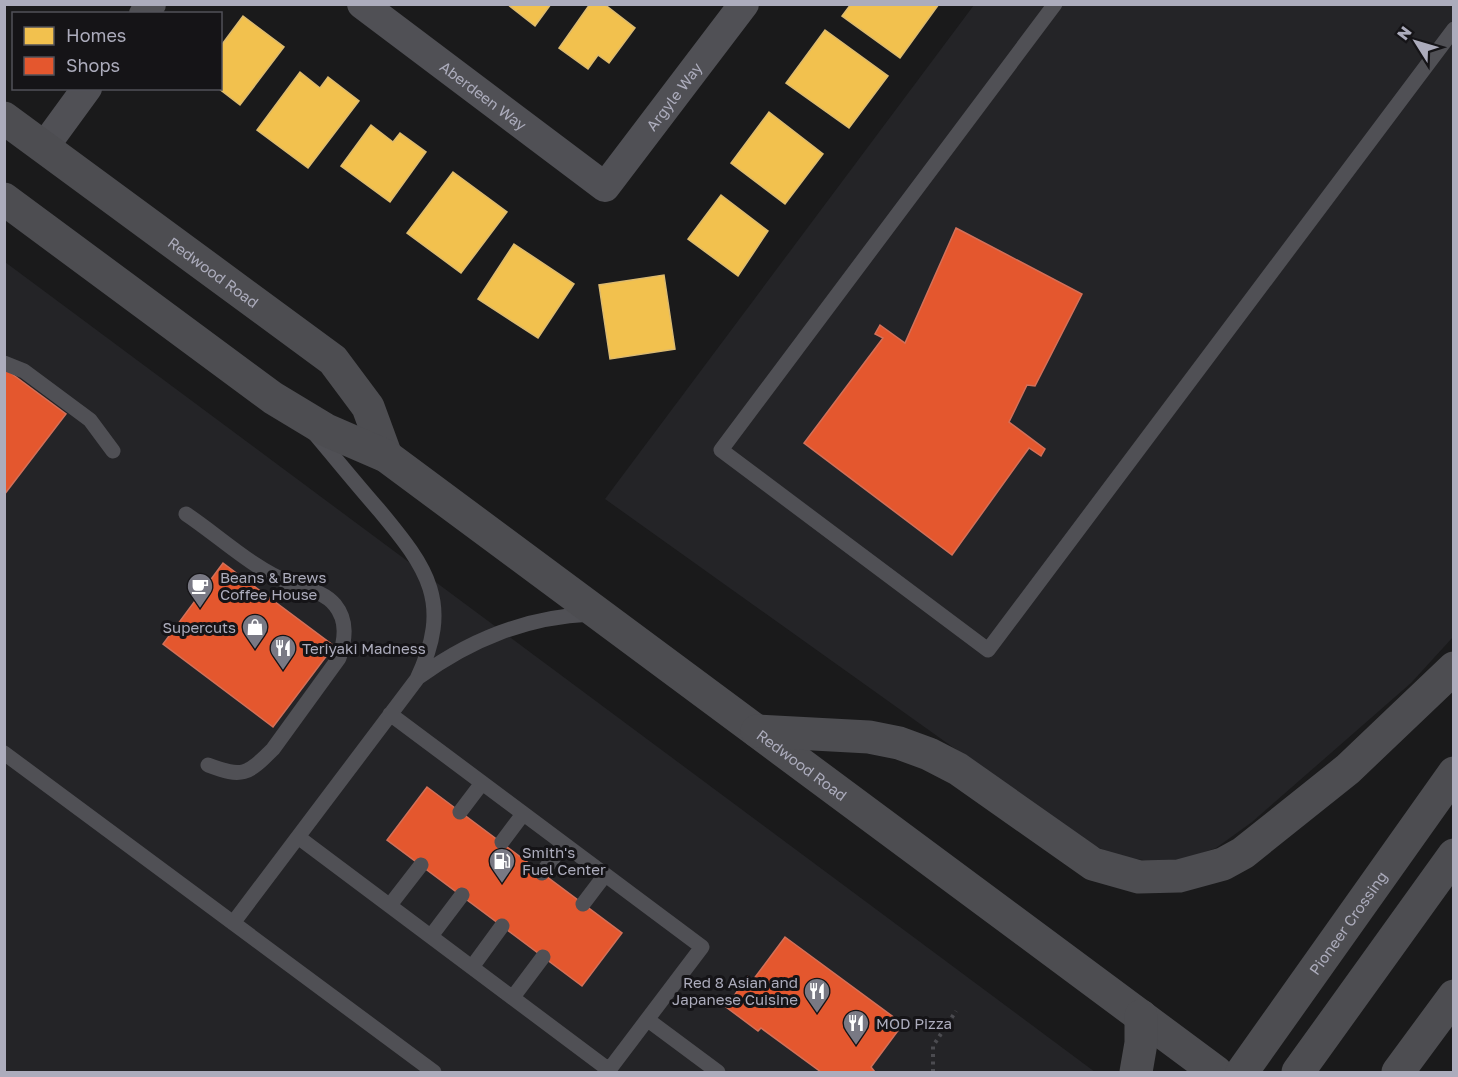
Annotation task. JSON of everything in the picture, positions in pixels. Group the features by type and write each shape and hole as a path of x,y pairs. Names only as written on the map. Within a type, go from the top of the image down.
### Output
{"main road":[{"name":"Redwood Road","path":"4,118 333,360 368,407 386,456"},
{"name":"Redwood Road","path":"4,199 298,415 355,444 386,456 1216,1072"},
{"path":"757,731 869,737 899,743 930,754 958,769 1070,850 1094,864 1139,877 1179,876 1223,864 1243,853 1356,762 1454,668"},
{"name":"Pioneer Crossing","path":"1242,1072 1454,773"},
{"path":"1298,1072 1454,855"},
{"path":"1398,1072 1454,996"},
{"path":"1136,1072 1141,1043 1141,1016"}],"street":[{"name":"Aberdeen Way","path":"362,4 605,187"},
{"name":"Argyle Way","path":"605,187 744,4"},
{"path":"44,147 86,90"}],"lane":[{"path":"1055,4 721,450 988,650 1454,29"},
{"path":"4,363 24,371 90,420 113,451"},
{"path":"233,923 417,679 431,642 434,622 433,602 416,554 298,415"},
{"path":"186,514 276,576 327,598 341,615 345,629 344,644 339,658 260,761 247,771 234,775 208,765"},
{"path":"417,679 471,643 502,630 555,617 599,614"},
{"path":"298,837 609,1071 648,1020 702,947 390,714"},
{"path":"4,753 434,1072"},
{"path":"460,812 482,783"},
{"path":"502,842 523,814"},
{"path":"542,873 564,844"},
{"path":"390,905 420,865"},
{"path":"583,904 605,875"},
{"path":"431,936 462,895"},
{"path":"472,967 502,926"},
{"path":"513,997 543,957"},
{"path":"648,1020 718,1072"}],"path":[{"path":"933,1072 933,1046 956,1011"}],"shaded area":[{"path":"974,5 1453,5 1453,637 1411,683 1252,822 1216,848 1185,859 1157,862 1115,856 1080,838 605,499"},
{"path":"5,262 1095,1072 5,1072"}],"building: Homes":[{"path":"507,4 551,4 535,26"},
{"path":"590,4 604,4 635,28 609,63 598,55 588,69 559,48"},
{"path":"851,4 939,4 900,58 842,16"},
{"path":"243,16 284,47 240,105 221,90 222,44"},
{"path":"825,30 888,76 849,128 786,83"},
{"path":"300,72 320,88 328,77 359,101 308,168 257,130"},
{"path":"769,112 823,154 785,204 731,163"},
{"path":"371,125 393,142 400,133 426,152 390,202 341,166"},
{"path":"453,172 507,212 461,273 407,233"},
{"path":"721,195 768,231 738,276 688,239"},
{"path":"514,244 574,284 538,338 478,299"},
{"path":"664,275 675,349 610,359 599,285"}],"building: Shops":[{"path":"956,228 1082,294 1035,386 1027,385 1009,422 1045,449 1041,456 1029,448 952,555 804,443 883,338 875,334 880,325 905,343"},
{"path":"4,368 66,414 4,495"},
{"path":"223,563 334,646 273,727 163,644"},
{"name":"Smith's Fuel Center","path":"427,787 622,933 582,986 387,840"},
{"path":"785,937 903,1024 871,1067 875,1072 821,1072 761,1028 758,1031 726,1007 748,976 753,980"}],"place":[{"name":"Beans & Brews Coffee House","path":"200,609"},
{"name":"Supercuts","path":"255,650"},
{"name":"Teriyaki Madness","path":"283,671"},
{"name":"Smith's Fuel Center","path":"502,884"},
{"name":"Red 8 Asian and Japanese Cuisine","path":"817,1014"},
{"name":"MOD Pizza","path":"856,1046"}]}
